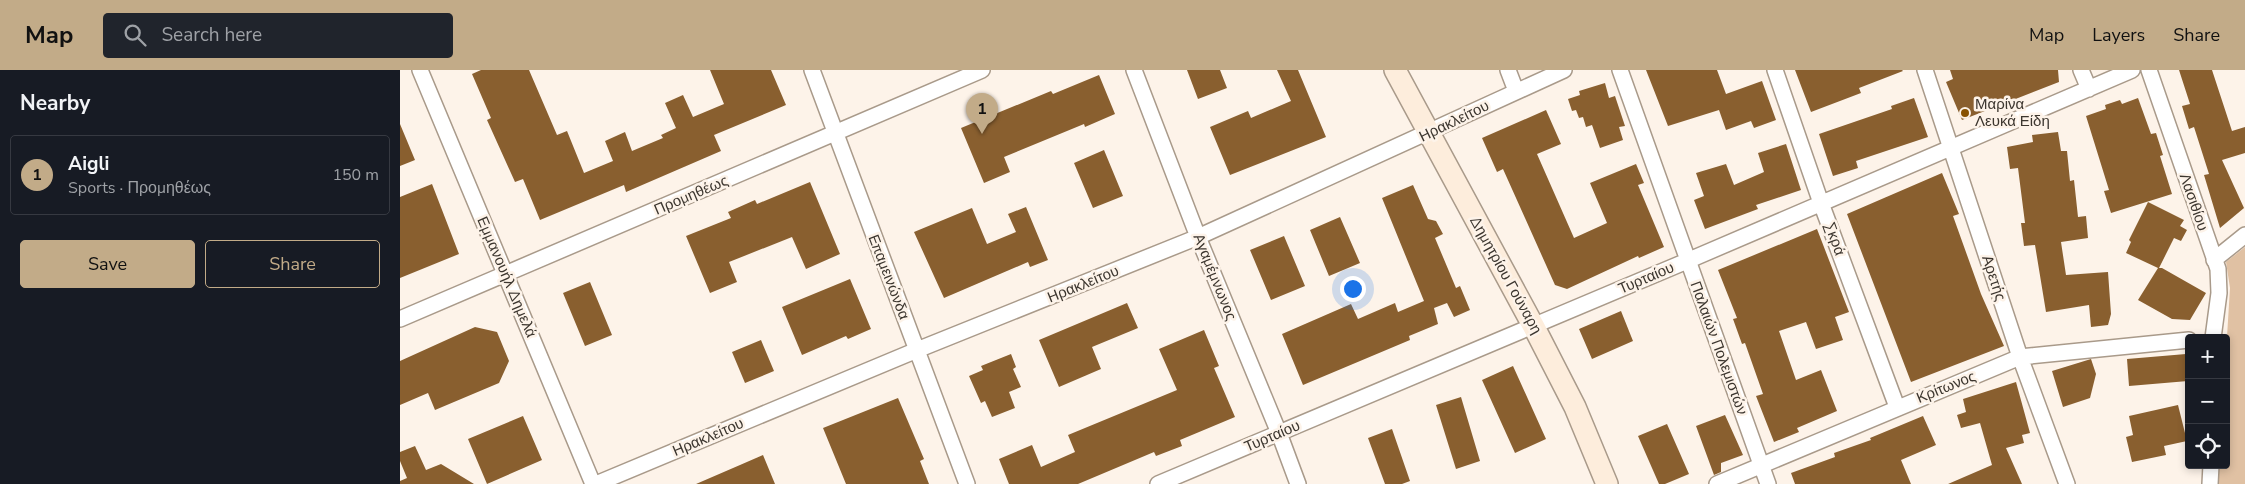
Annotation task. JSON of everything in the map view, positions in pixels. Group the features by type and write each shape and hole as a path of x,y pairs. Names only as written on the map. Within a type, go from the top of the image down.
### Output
{"main road":[{"name":"Δημητρίου Γούναρη","path":"1396,70 1575,407 1607,484"}],"street":[{"name":"Εμμανουήλ Δημελά","path":"420,70 594,484"},
{"name":"Επαμεινώνδα","path":"812,70 967,484"},
{"name":"Προμηθέως","path":"400,319 982,70"},
{"name":"Αγαμέμνωνος","path":"1134,70 1198,237 1279,433 1298,484"},
{"path":"1508,70 1516,91"},
{"name":"Ηρακλείτου","path":"594,484 917,350 1198,237 1564,70"},
{"name":"Παλαιών Πολεμιστών","path":"1620,70 1768,484"},
{"name":"Σκρά","path":"1775,70 1821,203 1897,407"},
{"name":"Αρετής","path":"1925,70 2020,357 2067,484"},
{"path":"2081,70 2088,89"},
{"name":"Τυρταίου","path":"1158,484 1687,261 2132,70"},
{"name":"Λασιθίου","path":"2148,70 2218,269 2219,293 2214,334"},
{"path":"2214,260 2245,235"},
{"name":"Κρίτωνος","path":"1717,484 2020,357 2185,340"},
{"path":"2210,484 2211,469"}],"shaded area":[{"path":"2245,247 2245,484 2218,484 2219,469 2230,469 2230,334 2227,334 2230,288 2226,262"}],"building":[{"path":"481,70 529,70 557,135 567,131 584,173 613,161 605,141 625,132 632,151 663,138 661,135 676,128 665,103 683,95 693,117 724,104 710,70 771,70 786,105 714,135 721,151 626,192 624,185 540,220 523,179 515,182 487,120 491,118 472,74"},
{"path":"1187,70 1220,70 1227,88 1198,99"},
{"path":"1277,70 1298,70 1326,137 1230,175 1210,127 1248,111 1251,118 1291,101"},
{"path":"1646,70 1717,70 1726,94 1762,81 1776,120 1754,128 1751,121 1726,130 1719,110 1668,126"},
{"path":"1795,70 1903,71 1859,88 1861,93 1811,112"},
{"path":"1950,70 2058,70 2059,82 1962,120 1946,82 1953,79"},
{"path":"2179,70 2212,70 2232,131 2245,127 2245,153 2222,160 2244,208 2220,228 2204,175 2209,174 2194,127 2189,129 2182,106 2190,104"},
{"path":"1099,75 1115,114 1085,127 1084,124 1004,157 1010,172 984,183 961,128 1051,91 1053,94"},
{"path":"1605,83 1609,98 1615,96 1625,126 1619,127 1623,140 1600,148 1592,125 1586,127 1583,117 1579,118 1576,110 1572,111 1568,99 1580,95 1579,91"},
{"path":"1914,98 1928,137 1856,161 1858,168 1833,176 1819,134 1892,109 1891,106"},
{"path":"2138,98 2151,134 2156,133 2163,155 2160,156 2172,194 2111,213 2104,191 2109,190 2086,116 2106,109 2105,105 2120,100 2122,104"},
{"path":"1546,110 1561,144 1537,154 1574,238 1607,223 1590,183 1636,164 1644,183 1638,185 1664,247 1639,258 1638,256 1567,289 1555,285 1503,169 1497,172 1482,138"},
{"path":"400,124 415,160 400,166"},
{"path":"2058,132 2061,151 2067,151 2070,181 2074,180 2078,217 2086,216 2088,238 2061,242 2066,275 2108,272 2111,314 2108,325 2091,327 2089,305 2046,312 2035,245 2024,246 2021,223 2025,223 2018,168 2010,169 2007,147 2033,142 2032,135"},
{"path":"1786,144 1801,190 1756,205 1758,209 1705,229 1694,200 1704,196 1696,173 1726,164 1734,185 1764,172 1758,153"},
{"path":"1104,150 1123,196 1093,208 1074,163"},
{"path":"1942,173 1959,214 1953,216 1981,294 2004,346 1911,382 1847,214"},
{"path":"810,182 840,254 806,269 792,237 729,262 737,282 710,293 686,236 731,218 728,212 755,200 757,204"},
{"path":"432,184 459,254 400,278 400,197"},
{"path":"1413,185 1428,219 1436,221 1443,234 1435,238 1456,288 1460,286 1470,310 1454,317 1447,303 1434,308 1438,324 1409,336 1410,340 1303,385 1282,334 1351,304 1358,319 1395,303 1398,312 1424,301 1382,198"},
{"path":"2148,202 2184,220 2180,226 2187,230 2181,241 2174,238 2159,268 2206,293 2190,320 2172,319 2138,300 2158,268 2126,253 2131,242 2129,240"},
{"path":"1026,207 1048,260 1030,267 1028,262 944,298 914,232 972,208 987,244 1016,232 1008,214"},
{"path":"1340,217 1360,263 1329,276 1310,230"},
{"path":"1817,229 1849,312 1835,317 1843,340 1816,349 1806,322 1779,331 1796,380 1821,370 1837,411 1797,428 1799,432 1774,442 1756,396 1763,394 1745,343 1742,344 1733,319 1737,318 1718,270"},
{"path":"1284,236 1305,286 1271,300 1250,250"},
{"path":"850,279 871,329 848,339 846,336 802,355 782,307"},
{"path":"590,282 612,335 585,346 563,293"},
{"path":"1127,303 1138,328 1092,347 1101,369 1059,387 1039,340"},
{"path":"1621,311 1633,341 1592,359 1579,329"},
{"path":"475,327 497,332 509,361 499,383 435,410 428,393 400,405 400,361"},
{"path":"1204,330 1219,366 1214,368 1235,417 1180,440 1182,446 1156,456 1154,452 1078,484 1009,484 999,459 1032,445 1041,467 1075,452 1068,435 1177,390 1159,349"},
{"path":"761,340 774,371 745,383 732,352"},
{"path":"1011,354 1016,367 1013,369 1021,387 1009,392 1015,408 992,417 985,401 981,403 969,376 983,370 981,366"},
{"path":"2185,354 2185,381 2129,386 2127,359"},
{"path":"2091,359 2096,374 2090,398 2063,407 2052,371"},
{"path":"1513,366 1546,439 1515,453 1482,380"},
{"path":"2016,382 2030,433 2022,435 2024,443 2006,448 2022,484 1948,484 1992,465 1980,423 1961,428 1957,415 1966,412 1963,399"},
{"path":"1461,397 1480,461 1456,469 1436,405"},
{"path":"898,398 924,459 920,461 929,484 846,484 823,428"},
{"path":"2178,405 2185,433 2185,441 2164,446 2166,455 2132,462 2126,437 2133,435 2129,416"},
{"path":"1725,415 1743,455 1721,463 1721,472 1714,475 1696,426"},
{"path":"523,416 542,460 487,484 468,439"},
{"path":"1923,416 1936,445 1901,460 1911,484 1795,484 1791,473 1835,457 1834,453 1871,440 1870,438"},
{"path":"1667,424 1689,474 1665,484 1659,484 1638,436"},
{"path":"1392,429 1410,481 1402,484 1385,484 1368,438"},
{"path":"415,446 426,470 441,464 474,484 400,484 400,481 407,478 400,461 400,452"},
{"path":"763,455 775,484 696,484 740,465"}],"place":[{"name":"Μαρίνα Λευκά Είδη","path":"1965,113"},
{"name":"Aigli","path":"982,134"}]}
